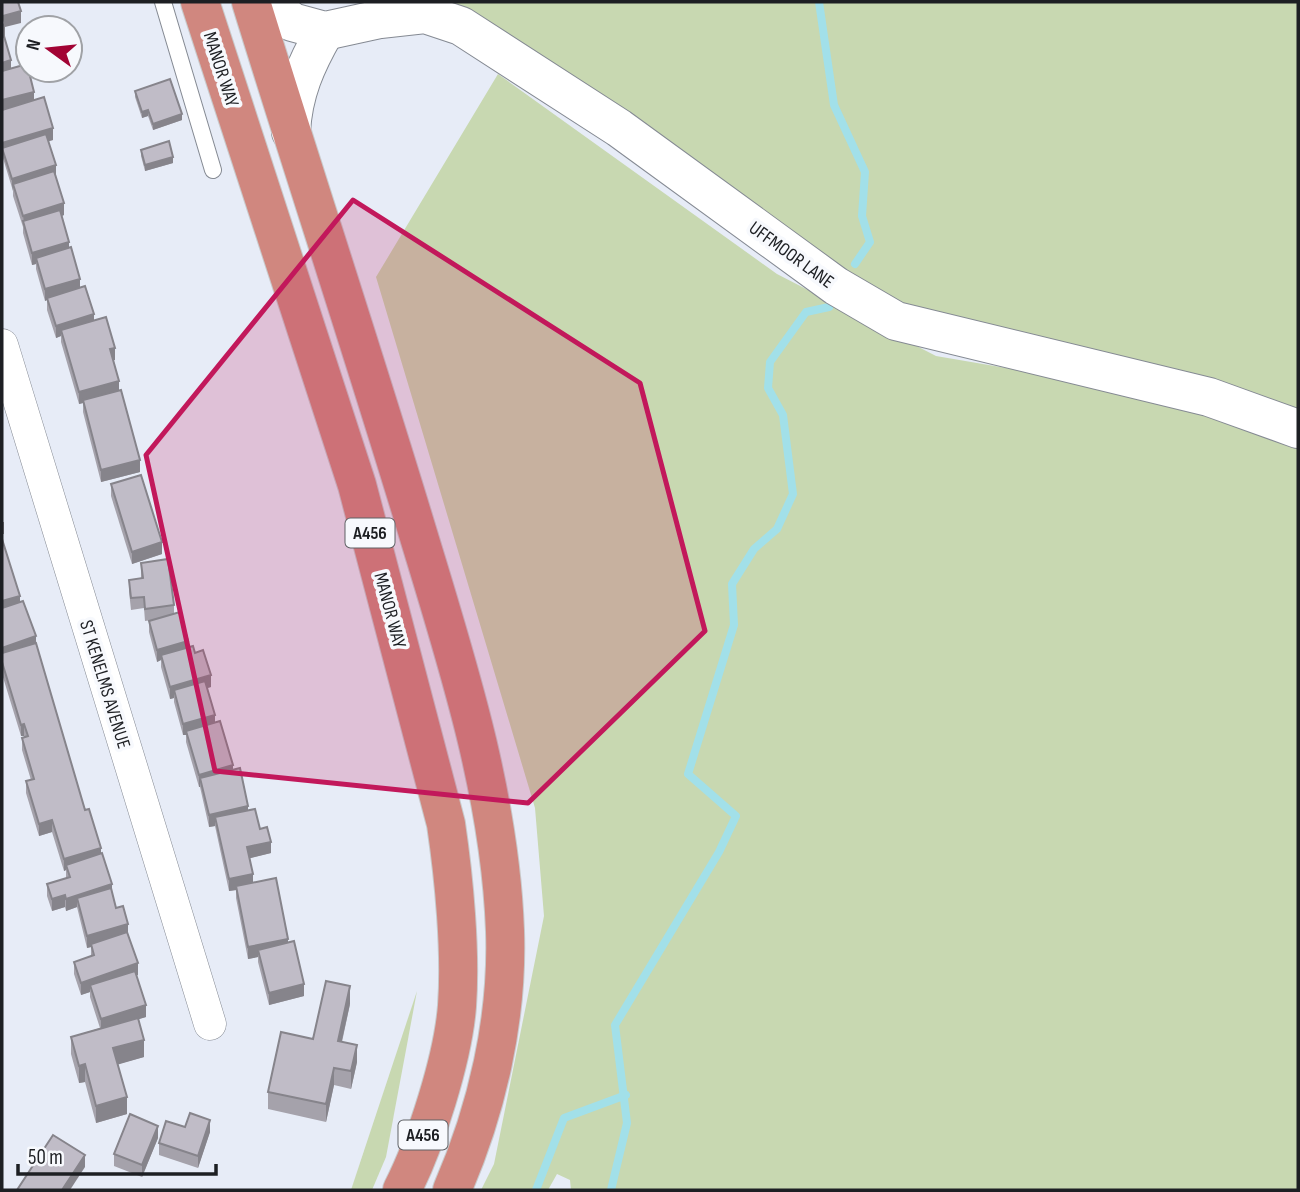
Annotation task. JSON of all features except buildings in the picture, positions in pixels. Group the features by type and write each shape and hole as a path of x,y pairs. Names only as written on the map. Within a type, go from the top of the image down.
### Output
{"highway":[{"name":"MANOR WAY","path":"200,2 357,485 446,824 454,873 457,1006 442,1078 412,1170 402,1190"},
{"name":"A456","path":"251,2 464,684 496,838 505,932 503,994 486,1096 468,1154 452,1190"}],"street":[{"name":"UFFMOOR LANE","path":"269,2 292,22 325,31 380,19 425,14 461,26 620,128 836,286 896,321 1209,397 1298,429"},
{"path":"291,132 292,102 305,66 325,31"},
{"name":"ST KENELMS AVENUE","path":"2,345 210,1024"}],"lane":[{"path":"163,2 213,170"}],"highlighted area":[{"path":"353,200 640,383 705,631 528,803 215,771 146,455"}],"green space":[{"path":"446,2 1298,2 1298,419 925,317 849,282"},
{"path":"498,74 777,274 936,356 1122,388 1298,446 1298,1190 571,1190 570,1180 557,1174 548,1190 481,1190 494,1164 544,916 535,808 376,277"},
{"path":"417,991 386,1157 372,1190 351,1190"}],"waterway":[{"path":"819,2 834,105 865,172 862,216 870,242 855,264"},
{"path":"611,1190 627,1123 615,1025 719,852 736,816 688,774 734,625 732,584 754,549 777,529 793,494 783,415 768,388 770,362 806,312 829,307"},
{"path":"536,1190 564,1118 626,1095"}]}
